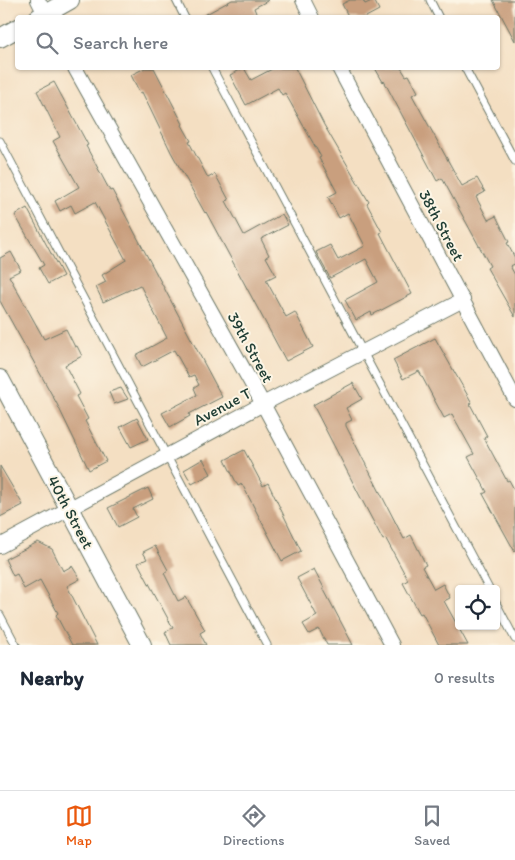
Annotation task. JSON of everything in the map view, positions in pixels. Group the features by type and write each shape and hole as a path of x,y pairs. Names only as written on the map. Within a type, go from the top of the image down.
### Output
{"street":[{"path":"42,12 70,0"},
{"path":"303,0 310,15"},
{"path":"0,38 15,30"},
{"name":"39th Street","path":"76,70 263,404 392,645"},
{"name":"38th Street","path":"340,70 515,399"},
{"name":"Avenue T","path":"0,546 263,404 462,300"},
{"name":"40th Street","path":"0,379 142,645"}],"lane":[{"path":"176,0 184,15"},
{"path":"430,0 438,15"},
{"path":"213,70 486,585"},
{"path":"467,70 515,161"},
{"path":"0,141 267,645"},
{"path":"500,611 515,639"},
{"path":"0,615 16,645"}],"building":[{"path":"232,0 269,0 254,8 257,15 204,15"},
{"path":"350,0 363,0 365,4 374,0 379,10 370,15 348,15 342,4"},
{"path":"493,0 515,0 515,41"},
{"path":"141,70 155,70 208,178 215,174 229,200 226,201 244,235 282,214 288,225 261,239 269,255 266,257 276,275 266,280 286,317 295,312 313,347 286,361 206,212 171,152 142,92 140,93 131,75"},
{"path":"240,70 245,70 251,80 270,70 296,70 324,125 369,202 367,204 382,232 380,233 412,294 372,315 371,312 356,320 345,300 378,282 366,259 330,278 316,252 330,245 338,260 365,246 348,213 339,218 328,197 337,192 319,158 321,157 285,93 282,95 278,88 246,105 230,75"},
{"path":"376,70 402,70 406,76 409,75 418,92 412,95 462,186 477,178 485,192 476,197 488,220 496,216 515,258 515,264 510,266 515,275 515,317 487,268 490,266 442,178 437,181"},
{"path":"54,82 110,191 112,190 222,397 189,414 190,416 170,427 162,413 197,395 194,388 199,385 194,375 189,377 174,350 142,367 136,355 167,338 140,285 103,302 96,287 106,282 102,275 126,260 95,202 75,213 71,205 60,211 55,201 79,187 53,141 60,137 37,91"},
{"path":"27,208 63,276 48,284 39,268 44,265 15,215"},
{"path":"11,252 21,270 9,276 44,339 66,329 82,356 65,365 80,394 76,396 88,419 85,421 106,461 89,470 57,404 0,301 0,258"},
{"path":"435,338 472,403 470,404 487,436 484,438 507,481 509,480 515,491 515,552 483,494 487,492 468,457 474,454 452,414 444,418 419,371 403,379 393,360"},
{"path":"353,383 362,399 346,408 352,420 346,423 346,426 404,539 411,535 426,565 422,567 434,589 443,584 450,598 444,601 455,621 455,630 460,630 468,645 439,645 403,583 408,580 386,539 383,540 313,405"},
{"path":"121,388 128,399 114,404 109,392"},
{"path":"137,418 148,439 131,447 120,427"},
{"path":"244,450 263,486 268,483 301,551 282,561 242,484 238,486 225,460"},
{"path":"203,459 211,474 192,484 184,470"},
{"path":"0,466 23,505 0,517"},
{"path":"148,488 153,499 133,509 137,517 118,527 108,508"},
{"path":"38,542 52,549 63,571 72,566 80,579 67,586 97,645 72,645 56,615 58,613 40,580 24,589 17,574 13,576 5,559"},
{"path":"155,546 168,570 164,573 178,601 186,597 205,630 200,633 206,645 171,645 165,632 173,628 138,563 147,559 143,552"},
{"path":"314,569 353,645 327,645 319,629 309,634 303,624 317,616 297,578"}]}
